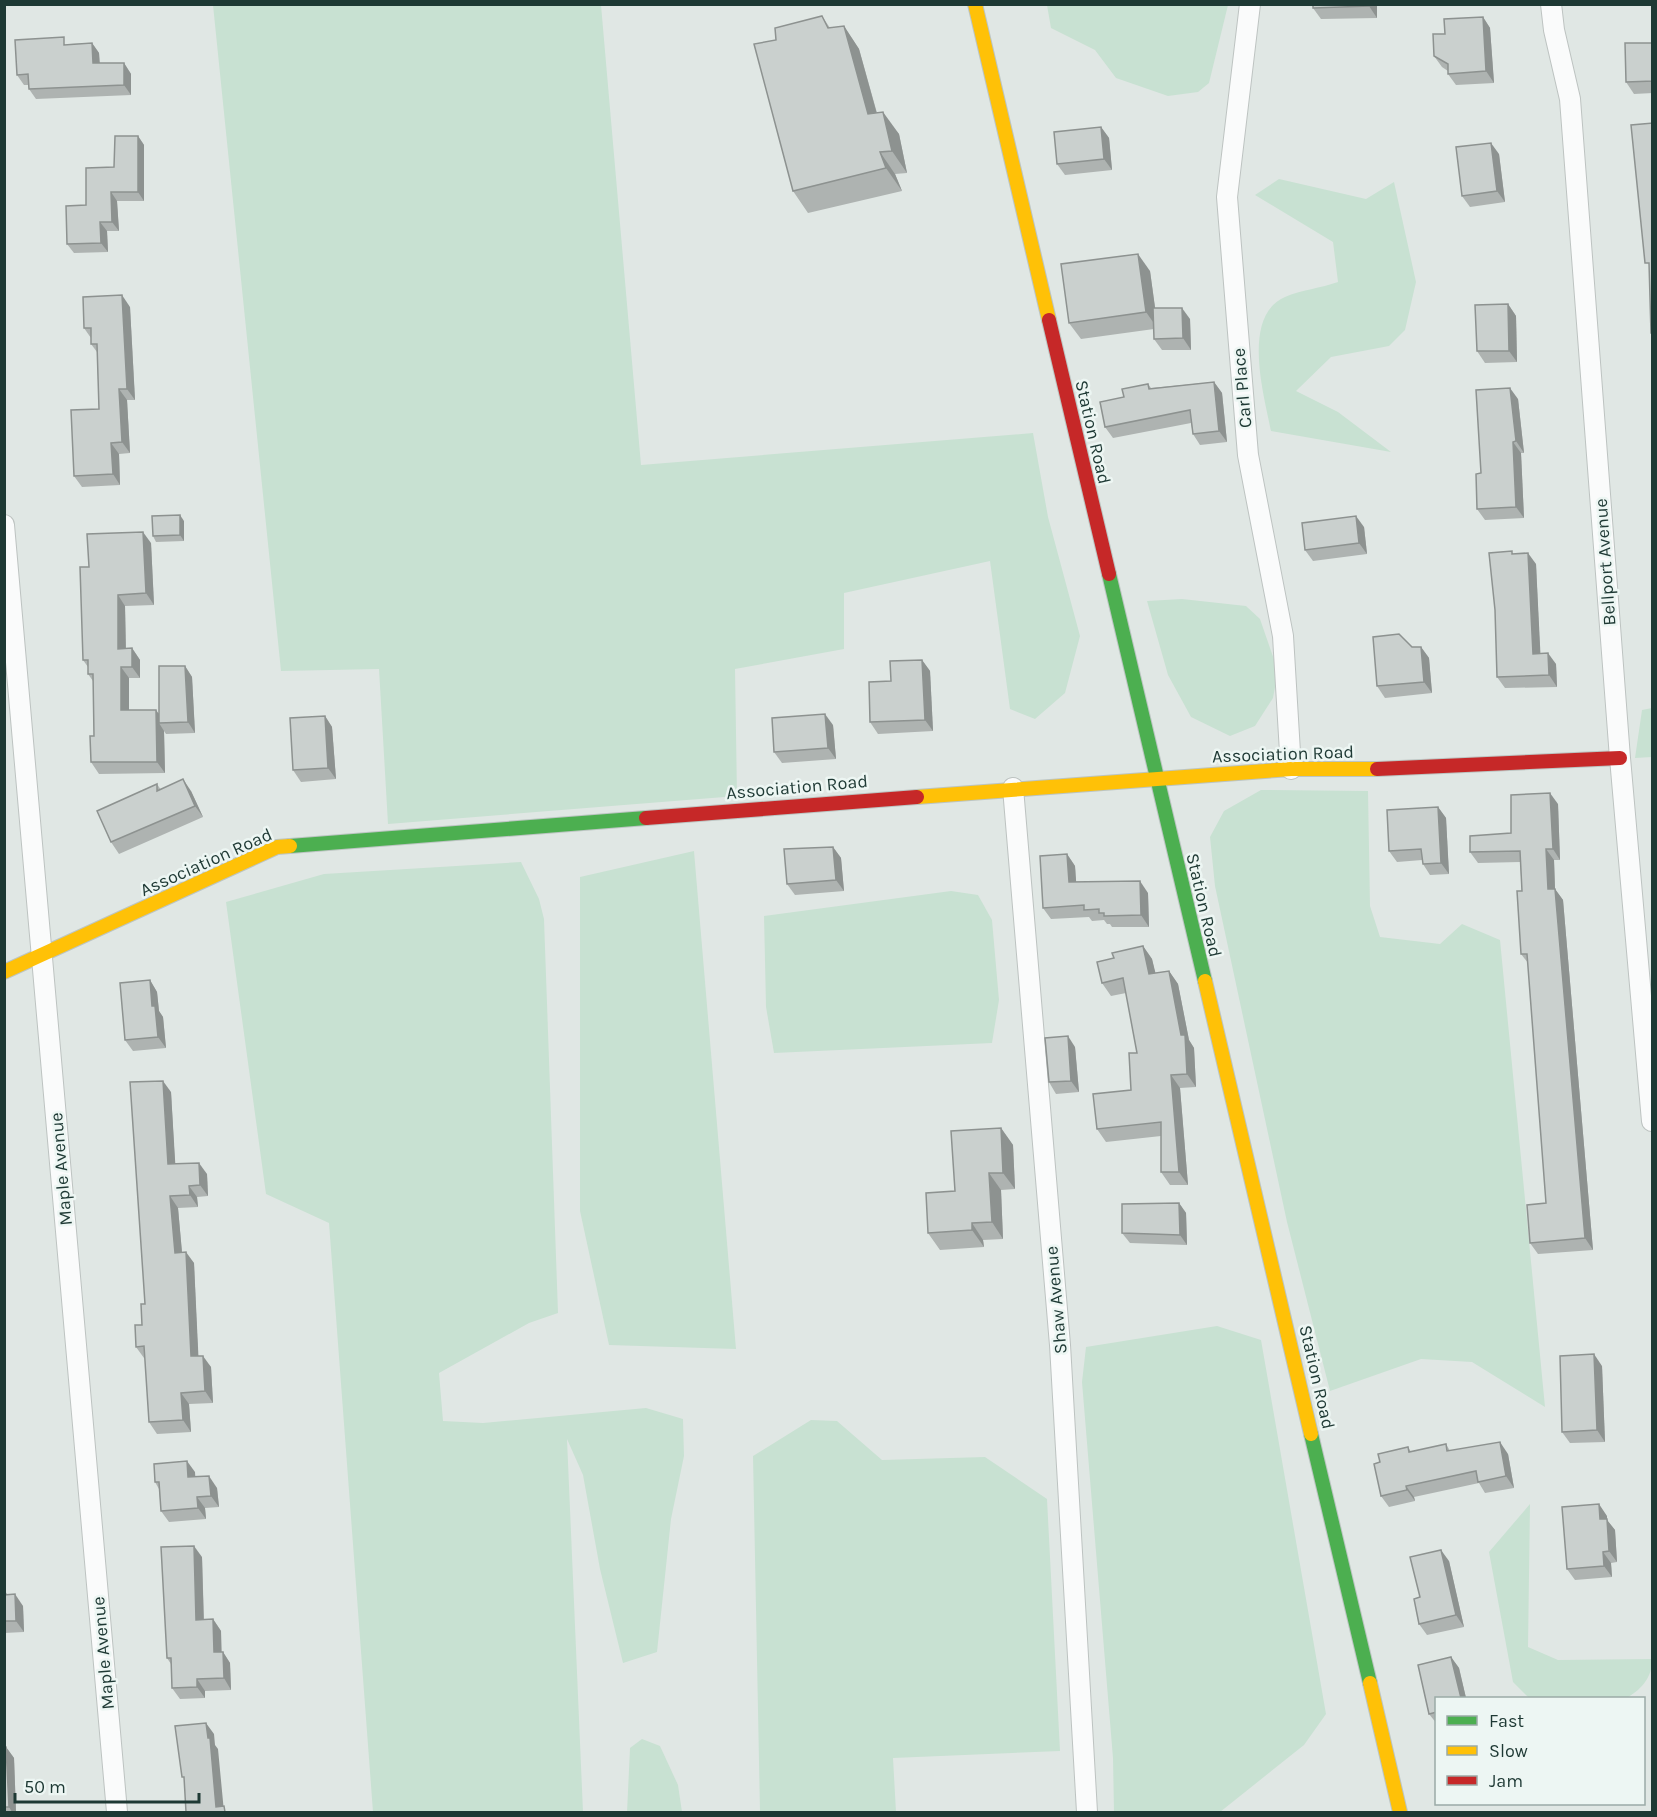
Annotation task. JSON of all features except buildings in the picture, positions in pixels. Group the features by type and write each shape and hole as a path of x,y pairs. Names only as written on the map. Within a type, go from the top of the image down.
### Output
{"main road":[{"name":"Station Road","path":"975,4 1155,778 1278,1300 1288,1328 1400,1812"},
{"name":"Association Road","path":"4,972 278,847 1155,778 1291,769 1391,769 1620,758"}],"street":[{"name":"Carl Place","path":"1250,4 1227,197 1248,455 1283,636 1291,769"},
{"name":"Bellport Avenue","path":"1551,4 1554,30 1570,99 1620,758 1653,1121"},
{"name":"Maple Avenue","path":"4,525 117,1812"},
{"name":"Shaw Avenue","path":"1013,788 1060,1345 1087,1812"}],"green space":[{"path":"213,5 601,5 641,465 1033,433 1048,517 1080,636 1065,693 1035,719 1010,709 990,561 844,593 844,649 735,669 737,796 388,824 379,669 281,671"},
{"path":"1047,5 1228,5 1209,83 1198,92 1168,96 1116,78 1095,50 1051,28"},
{"path":"1279,179 1366,199 1394,182 1416,282 1405,330 1389,346 1331,357 1296,391 1338,412 1391,452 1271,431 1259,358 1259,338 1263,321 1271,307 1285,297 1338,282 1333,242 1255,195"},
{"path":"1182,599 1246,606 1260,619 1278,671 1273,698 1255,726 1230,736 1191,717 1168,675 1147,601"},
{"path":"1652,708 1652,757 1635,758 1642,710"},
{"path":"1261,790 1368,791 1370,906 1380,937 1440,944 1462,924 1500,940 1545,1407 1472,1362 1421,1359 1330,1391 1287,1222 1215,886 1210,837 1224,811"},
{"path":"694,851 736,1349 609,1345 580,1211 580,877"},
{"path":"521,862 539,899 544,919 558,1313 529,1323 439,1373 443,1421 483,1423 646,1408 683,1419 684,1456 671,1519 657,1652 623,1663 600,1569 583,1475 567,1439 583,1812 373,1812 329,1223 266,1194 226,902 324,874"},
{"path":"951,891 978,895 992,920 999,1000 992,1043 774,1053 766,1007 764,916"},
{"path":"1217,1326 1261,1340 1326,1714 1304,1745 1220,1812 1114,1812 1113,1758 1082,1382 1086,1347"},
{"path":"811,1420 837,1421 882,1460 985,1457 1047,1499 1060,1751 893,1758 896,1812 760,1812 753,1456"},
{"path":"1530,1504 1528,1647 1558,1660 1652,1659 1652,1666 1645,1683 1627,1697 1528,1697 1513,1682 1489,1552"},
{"path":"642,1739 660,1746 678,1785 682,1812 627,1812 630,1748"}],"traffic: fast":[{"path":"1109,574 1205,981"},
{"path":"290,846 646,818"},
{"path":"1311,1434 1370,1683"}],"traffic: slow":[{"path":"975,4 1049,320"},
{"path":"917,797 1291,769 1377,769"},
{"path":"4,972 277,847 290,846"},
{"path":"1205,981 1311,1434"},
{"path":"1370,1683 1400,1812"}],"traffic: jam":[{"path":"1049,320 1109,574"},
{"path":"1377,769 1620,758"},
{"path":"646,818 917,797"}]}
